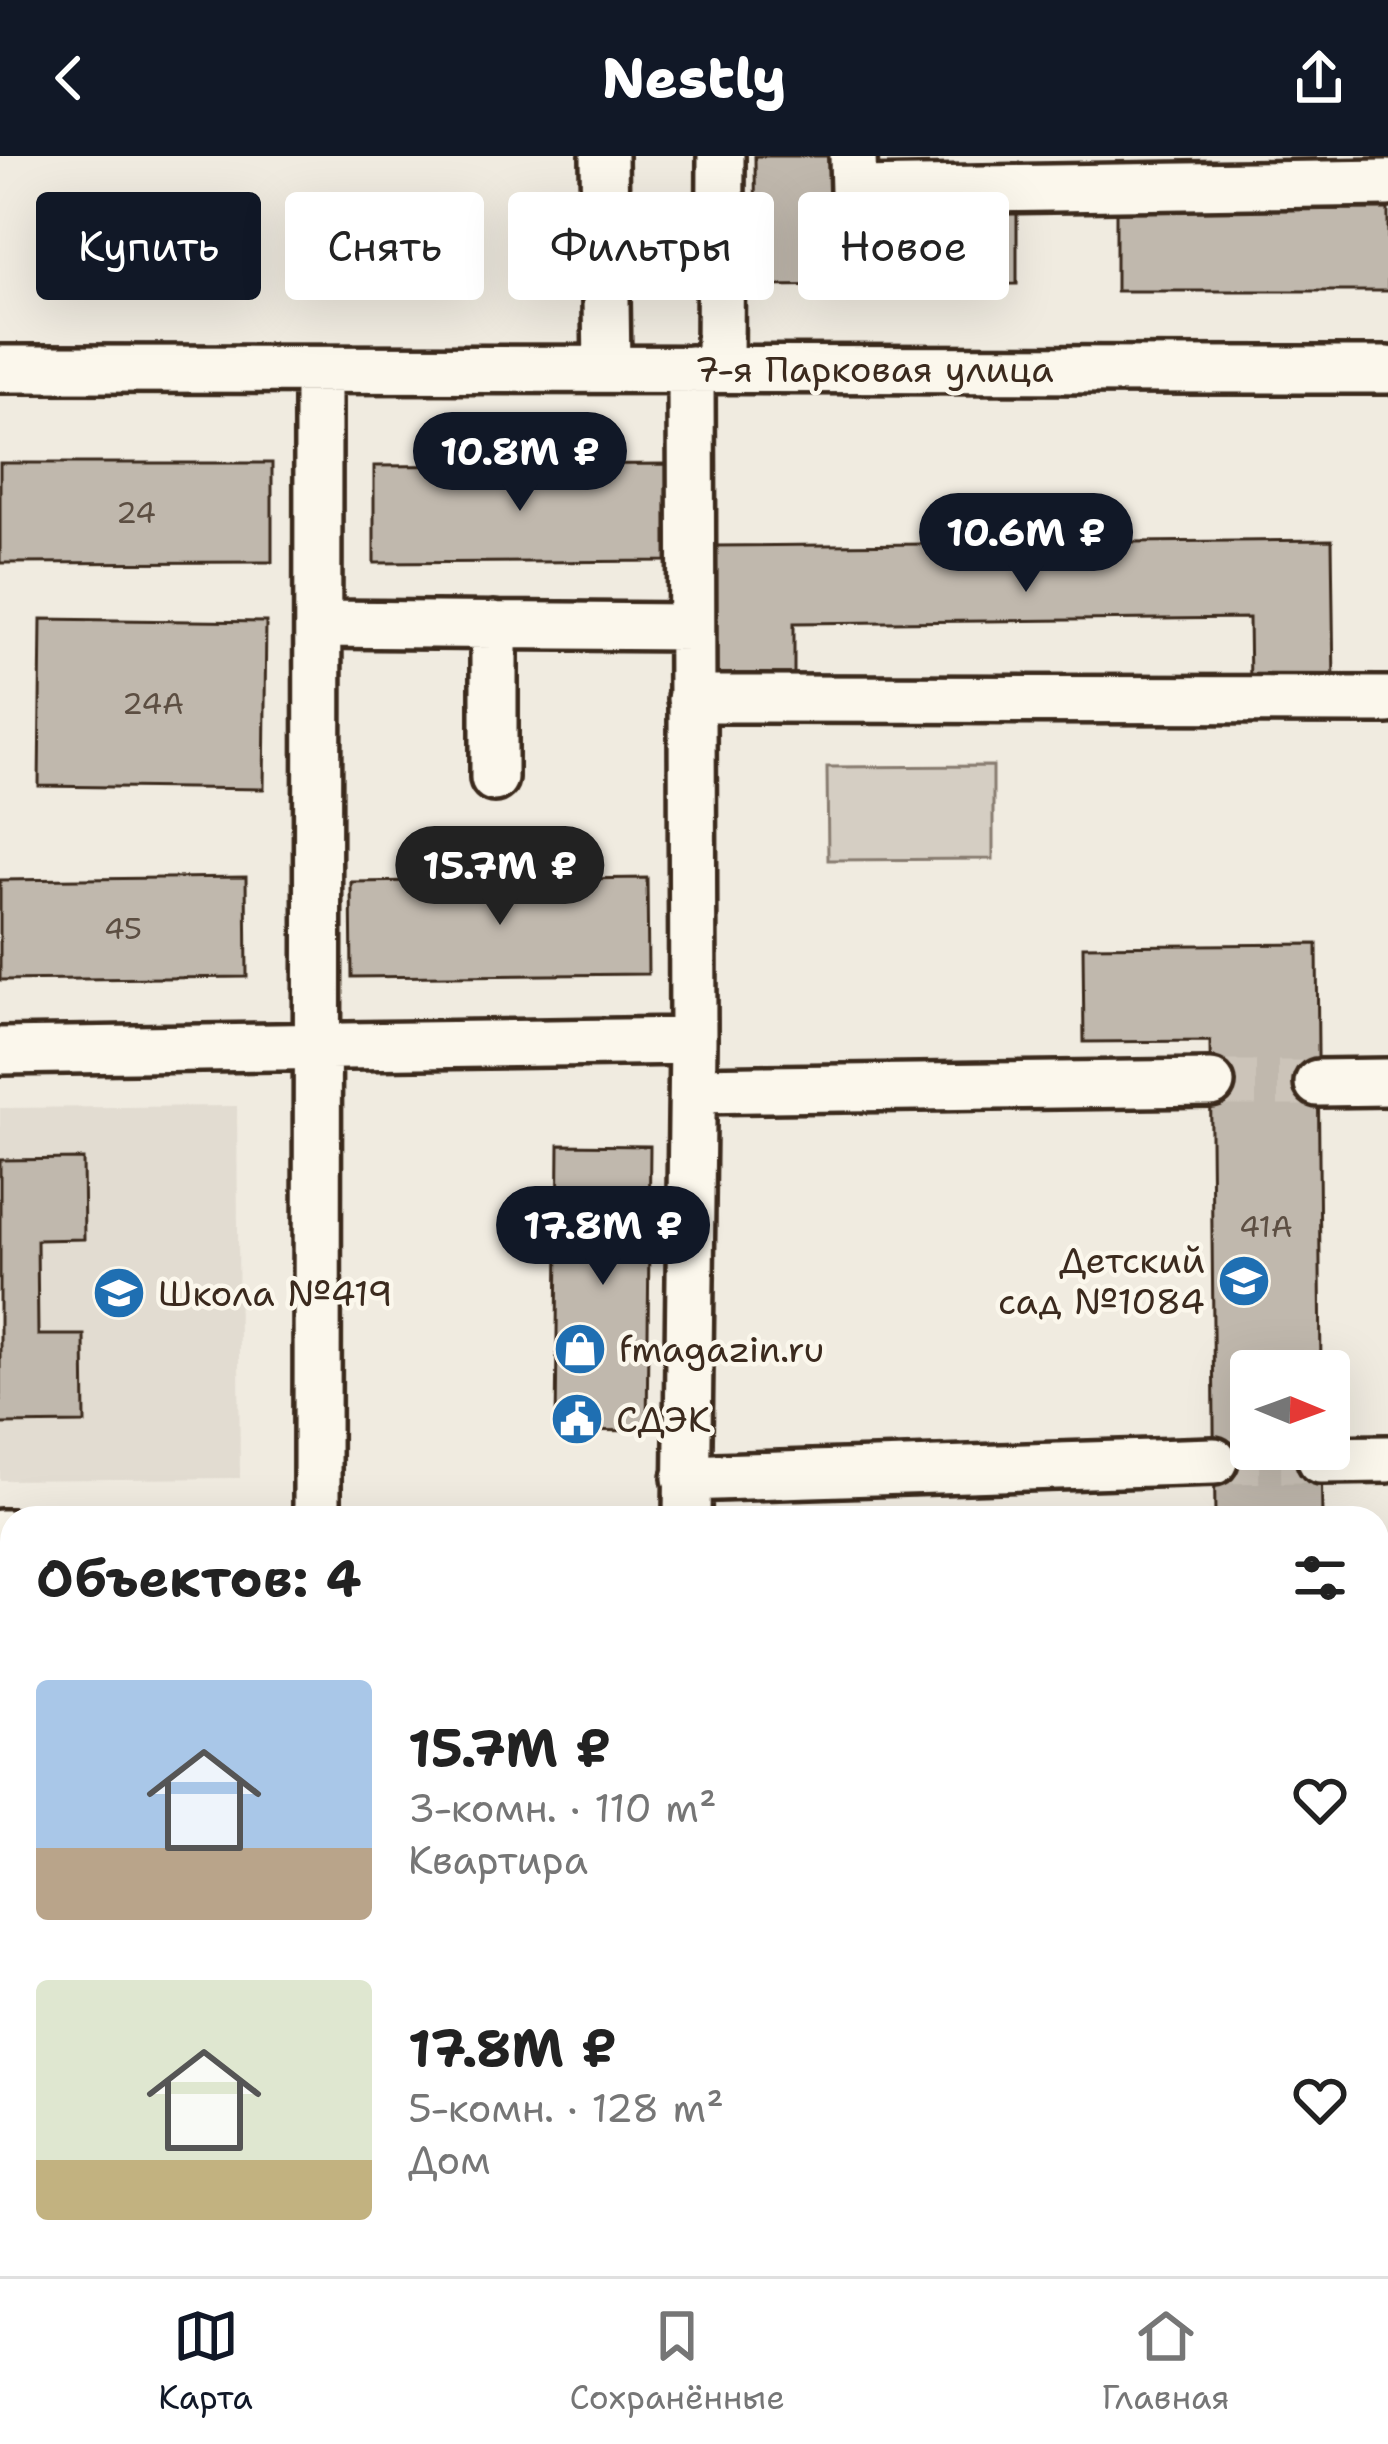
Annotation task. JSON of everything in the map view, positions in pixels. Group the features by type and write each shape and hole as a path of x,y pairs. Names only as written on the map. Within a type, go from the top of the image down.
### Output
{"street":[{"path":"604,156 607,369"},
{"path":"721,156 691,627 694,1041 687,1498 1214,1461"},
{"path":"853,156 854,191 1388,182"},
{"name":"7-я Парковая улица","path":"0,369 1388,370"},
{"path":"317,1506 318,370"},
{"path":"318,624 691,627"},
{"path":"494,625 494,778"},
{"path":"691,699 1388,700"},
{"path":"0,1051 694,1041"},
{"path":"1318,1082 1388,1082"},
{"path":"693,1090 1211,1084"},
{"path":"1350,1460 1388,1460"}],"shaded area":[{"path":"993,766 993,859 828,860 827,767"},
{"name":"Школа №419","path":"237,1106 240,1478 0,1480 0,1108"}],"building":[{"path":"755,156 839,156 839,192 798,192 798,286 774,286 774,192 755,192"},
{"path":"1009,204 1017,204 1017,284 1009,284"},
{"path":"1116,209 1388,209 1388,291 1116,291"},
{"path":"0,463 272,463 272,562 0,563"},
{"path":"667,464 667,561 374,563 374,466"},
{"path":"1332,540 1334,685 1250,686 1249,618 794,623 794,684 714,685 713,546"},
{"path":"41,619 266,622 264,789 39,786"},
{"path":"246,877 247,977 0,980 0,880"},
{"path":"647,878 648,974 352,977 351,882"},
{"path":"1317,944 1321,1350 1230,1350 1230,1470 1321,1470 1322,1506 1215,1506 1210,1041 1084,1042 1083,946"},
{"path":"559,1145 650,1146 647,1431 556,1430"},
{"path":"83,1159 84,1239 37,1240 38,1335 84,1335 85,1423 0,1424 0,1160"}],"tunnel":[{"path":"1211,1083 1318,1083"},
{"path":"1214,1461 1230,1461"}],"place":[{"name":"Детский сад №1084","path":"1244,1281"},
{"name":"Школа №419","path":"119,1293"},
{"name":"fmagazin.ru","path":"580,1349"},
{"name":"СДЭК","path":"577,1419"}]}
